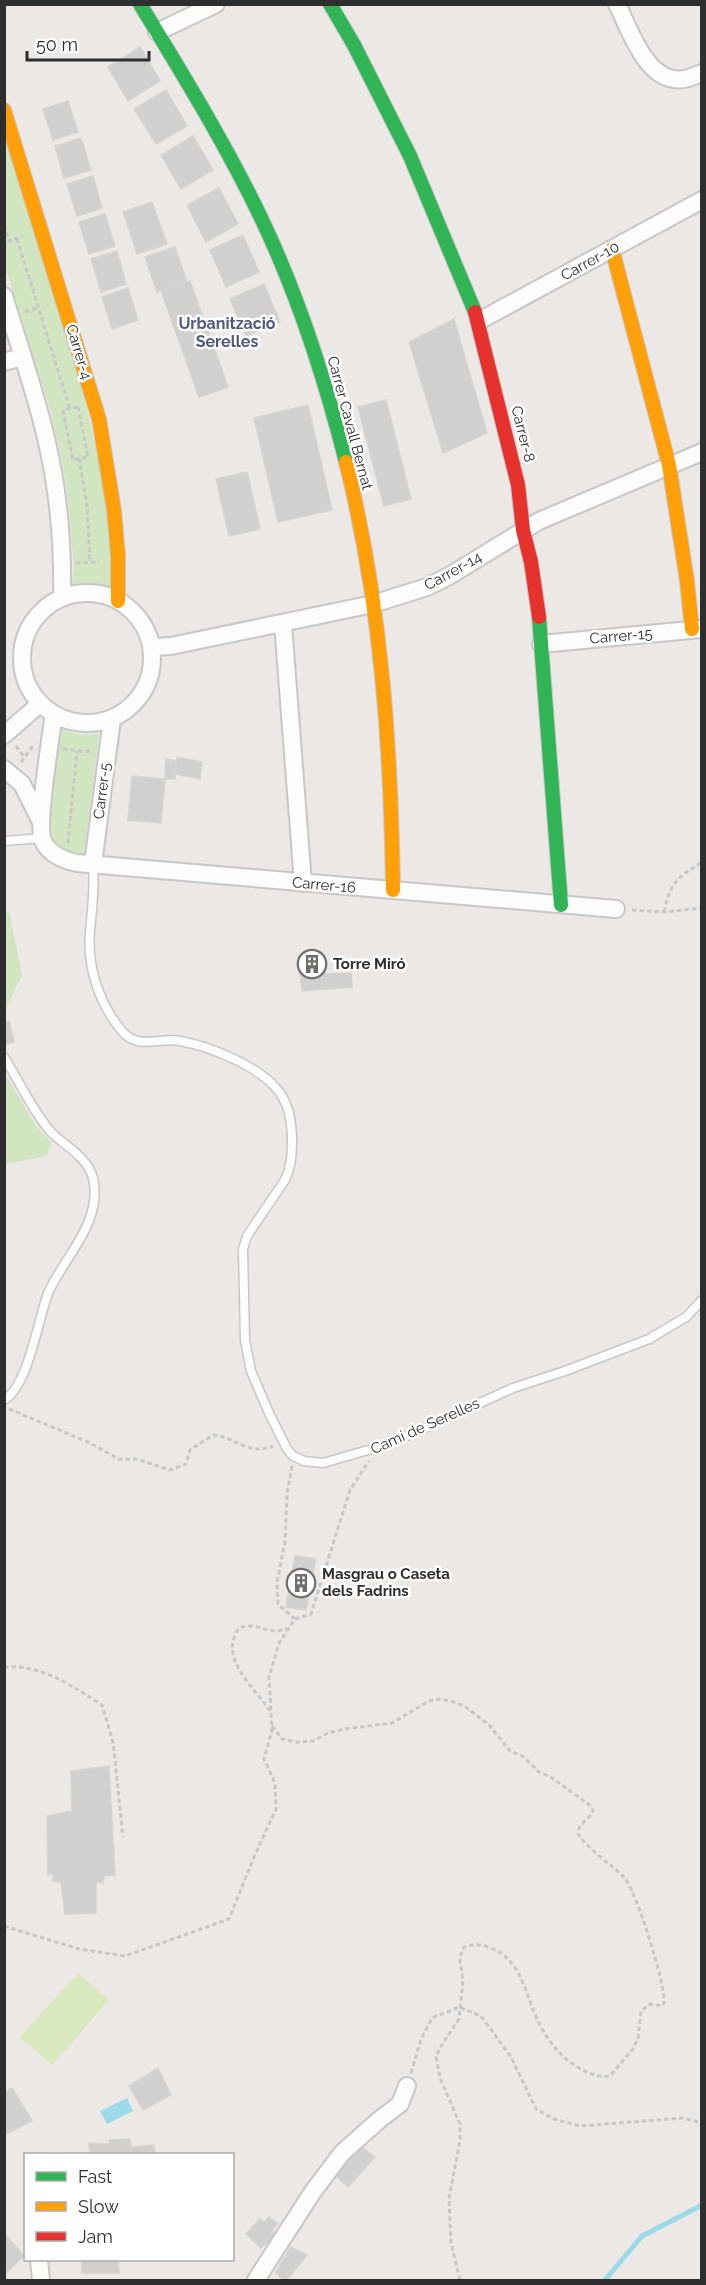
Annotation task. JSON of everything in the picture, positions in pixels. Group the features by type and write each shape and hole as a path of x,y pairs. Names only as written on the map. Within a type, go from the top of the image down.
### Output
{"street":[{"name":"Carrer Cavall Bernat","path":"140,4 230,156 258,212 287,278 330,400 349,472 373,604 390,775 393,890"},
{"path":"157,32 216,4"},
{"name":"Carrer-8","path":"330,4 396,127 479,321 518,485 533,574 541,644 561,904"},
{"path":"617,4 651,67 667,77 676,79 685,79 702,73"},
{"name":"Carrer-4","path":"4,110 99,419 113,498 119,561 118,601"},
{"name":"Carrer-10","path":"479,321 612,249 700,206"},
{"path":"612,249 669,465 697,629"},
{"path":"4,296 48,445 62,563 62,598"},
{"path":"4,363 22,357"},
{"name":"Carrer-14","path":"152,647 171,646 283,624 373,604 427,586 442,580 539,521 702,452"},
{"path":"92,593 118,601 133,611 145,628 152,647 152,669 144,690 130,708 112,719 92,724 72,722 54,714 38,701 27,683 22,663 24,643 32,624 45,609 62,598 92,593"},
{"path":"283,624 303,883"},
{"name":"Carrer-15","path":"541,644 697,629"},
{"path":"4,735 33,709 38,701"},
{"path":"42,830 54,714"},
{"name":"Carrer-5","path":"93,864 112,719"},
{"path":"4,770 22,784 53,854 66,860"},
{"name":"Carrer-16","path":"66,860 303,883 616,909"},
{"path":"256,2280 312,2193 342,2153 400,2104 407,2086"},
{"path":"39,2261 41,2280"}],"lane":[{"path":"4,841 42,830"},
{"path":"93,864 94,899 89,934 91,960 99,993 122,1032 138,1043 177,1041 193,1044 239,1062 273,1084 290,1114 292,1154 289,1171 247,1236 242,1257 248,1361 283,1442 294,1456"},
{"path":"4,1057 46,1125 86,1163 93,1179 94,1190 92,1209 83,1234 50,1289 26,1365 14,1392 4,1400"},
{"name":"Camí de Serelles","path":"294,1456 304,1461 322,1463 378,1448 513,1388 649,1339 686,1317 702,1300"}],"path":[{"path":"4,225 9,241 24,236 21,226"},
{"path":"16,239 70,409"},
{"path":"10,317 63,300"},
{"path":"78,407 88,457 73,460 63,410 70,409 78,407"},
{"path":"79,458 87,506 90,562"},
{"path":"62,563 119,561"},
{"path":"66,860 77,751"},
{"path":"664,912 675,879 702,862"},
{"path":"616,909 664,912 702,908"},
{"path":"4,1407 88,1442 119,1459 137,1459 170,1470 186,1464 190,1450 213,1436 257,1450 283,1442"},
{"path":"4,1926 79,1949 124,1956 229,1919 276,1809 275,1784 264,1760 272,1726 269,1677 279,1643 295,1619 311,1614 350,1490 378,1448"},
{"path":"294,1456 287,1494 285,1542 277,1582 278,1604 295,1619"},
{"path":"270,1712 239,1669 232,1654 232,1643 236,1631 242,1626 279,1632 289,1628"},
{"path":"4,1667 18,1666 56,1677 102,1705 113,1742 123,1837"},
{"path":"272,1726 282,1739 297,1742 313,1741 328,1733 344,1729 392,1723 429,1701 454,1702 466,1707 490,1726 510,1751 524,1758 539,1772 552,1778 591,1806 593,1812 590,1819 582,1823 578,1834 581,1840 626,1879 643,1918 654,1960 663,1983 664,2003 662,2006 650,2004 641,2011 638,2038 633,2049 610,2076 595,2076 584,2072 563,2058 540,2025 514,1964 495,1949 483,1945 468,1944 462,1949 460,1959 463,1981 459,2019 436,2057 440,2078 460,2124 460,2141 449,2198 451,2243 460,2280"},
{"path":"407,2086 421,2039 432,2018 459,2007 481,2016 511,2057 536,2109 554,2119 580,2126 683,2118 702,2123"}],"green space":[{"path":"5,124 68,327 107,498 113,589 100,586 72,586 74,567 63,465 51,412 5,266"},
{"path":"60,729 81,735 99,734 84,856 73,856 48,836"},
{"path":"9,912 22,975 5,1010 4,913"},
{"path":"4,1072 36,1126 51,1142 47,1156 5,1164"},
{"path":"78,1973 109,2000 52,2065 20,2037"}],"water":[{"path":"127,2098 133,2111 107,2124 100,2111"}],"building":[{"path":"140,47 160,81 128,101 108,67"},
{"path":"166,90 187,126 156,144 134,109"},
{"path":"68,101 78,132 53,140 43,109"},
{"path":"193,136 213,170 181,189 161,155"},
{"path":"81,138 91,170 64,178 55,146"},
{"path":"93,176 102,208 77,216 67,184"},
{"path":"219,188 238,224 206,242 187,205"},
{"path":"152,202 167,244 137,254 123,212"},
{"path":"105,214 115,246 89,254 79,222"},
{"path":"243,235 259,272 226,287 210,250"},
{"path":"175,247 187,282 157,292 145,257"},
{"path":"117,251 126,284 101,292 91,259"},
{"path":"190,281 228,387 199,397 161,291"},
{"path":"264,284 280,322 246,336 230,299"},
{"path":"128,288 138,320 112,329 102,297"},
{"path":"454,319 487,433 443,453 409,342"},
{"path":"386,400 411,499 384,506 358,407"},
{"path":"308,405 332,510 278,522 254,418"},
{"path":"247,472 260,529 229,536 216,479"},
{"path":"177,757 202,762 200,779 175,774"},
{"path":"166,759 176,761 175,779 165,779"},
{"path":"132,776 165,779 161,823 128,820"},
{"name":"Torre Miró","path":"322,952 325,974 351,973 352,987 302,991 299,956"},
{"path":"9,1021 14,1042 4,1045 4,1022"},
{"name":"Masgrau o Caseta dels Fadrins","path":"295,1556 316,1559 306,1610 286,1607"},
{"path":"109,1766 115,1875 104,1876 103,1883 96,1882 96,1913 65,1914 61,1882 52,1881 54,1874 48,1875 47,1816 72,1811 71,1771"},
{"path":"158,2068 171,2095 143,2110 129,2086"},
{"path":"12,2088 32,2121 4,2135 4,2093"},
{"path":"130,2139 131,2147 154,2145 155,2153 90,2153 89,2143 109,2144 110,2140"},
{"path":"361,2146 375,2157 348,2187 334,2174"},
{"path":"269,2217 278,2224 272,2230 276,2235 261,2248 246,2234 260,2219 264,2222"},
{"path":"4,2233 24,2256 4,2275"},
{"path":"291,2247 307,2255 287,2280 284,2280 275,2273"},
{"path":"82,2261 118,2261 119,2273 82,2273"}],"waterway":[{"path":"605,2280 642,2236 702,2205"}],"traffic: fast":[{"path":"140,4 220,138 263,222 310,339 346,462"},
{"path":"330,4 354,45 410,156 475,312"},
{"path":"539,617 561,905"}],"traffic: slow":[{"path":"4,110 99,419 114,510 118,555 118,601"},
{"path":"612,249 669,465 692,629"},
{"path":"346,462 368,568 382,674 390,782 393,890"}],"traffic: jam":[{"path":"475,312 518,485 523,530 531,562 539,617"}],"place":[{"name":"Torre Miró","path":"312,964"},
{"name":"Masgrau o Caseta dels Fadrins","path":"301,1583"}],"district":[{"name":"Urbanització Serelles","path":"227,332"}]}
